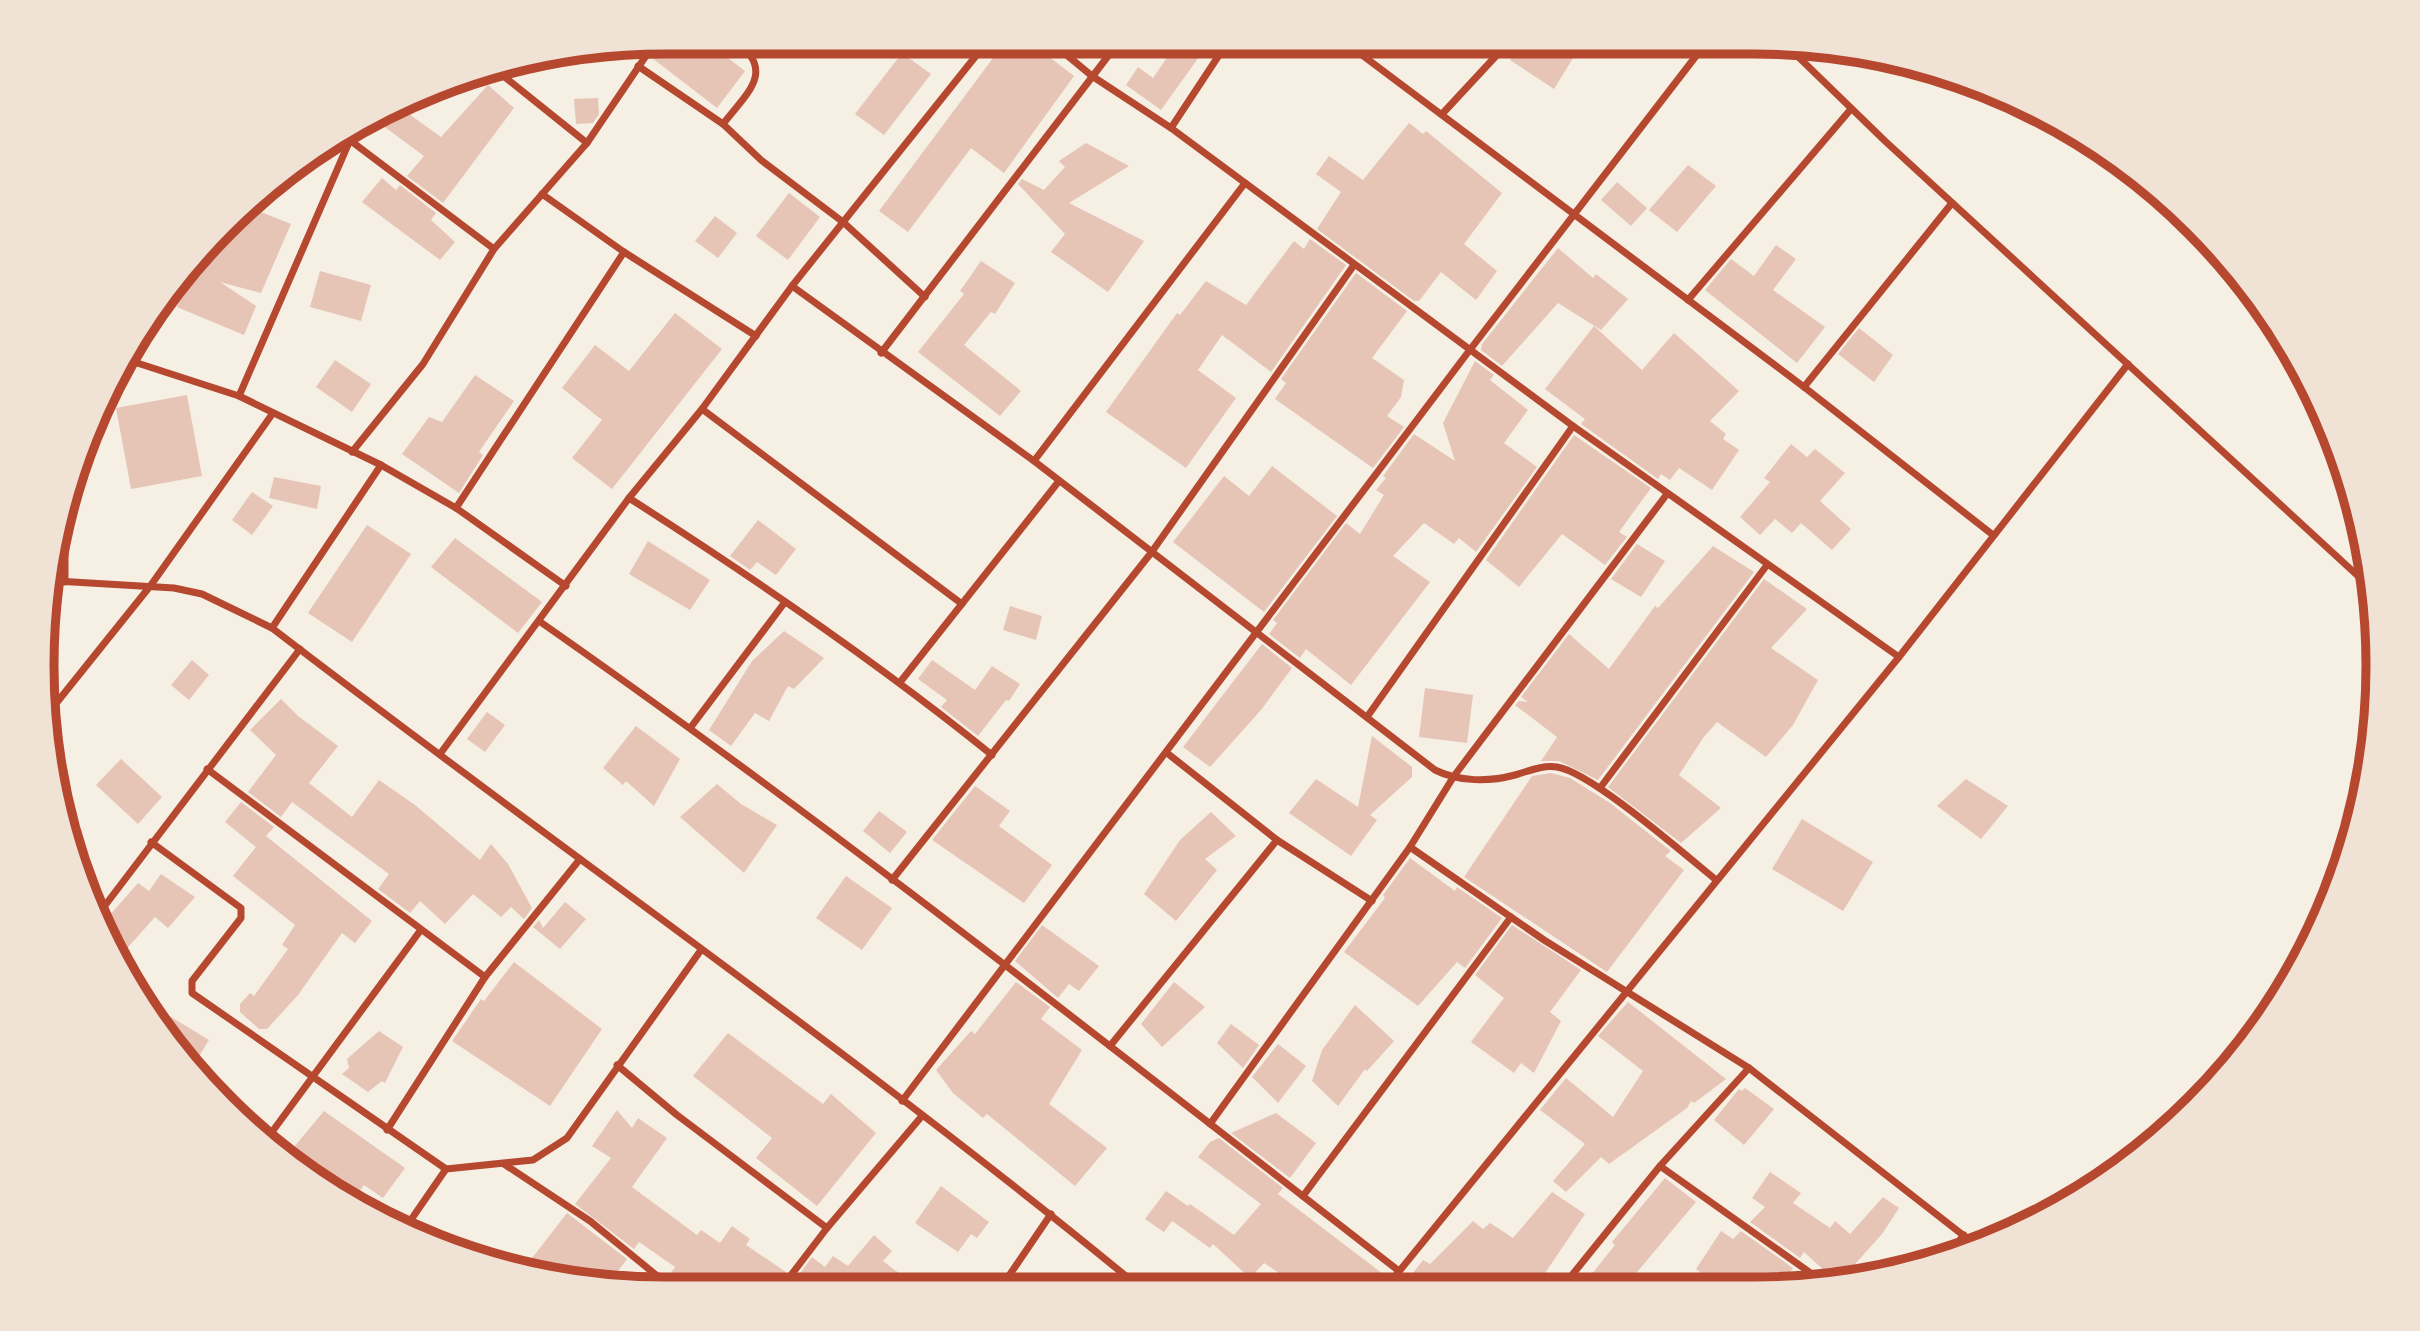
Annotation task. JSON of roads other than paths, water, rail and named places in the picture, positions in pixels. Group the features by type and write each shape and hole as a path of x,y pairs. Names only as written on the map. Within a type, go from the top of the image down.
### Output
{"street":[{"path":"723,124 752,86 757,70 752,54"},
{"path":"440,754 629,498 702,409 792,286 977,54"},
{"path":"1065,54 1092,76 1171,128 1469,351 1899,657"},
{"path":"881,353 1109,54"},
{"path":"1171,128 1220,54"},
{"path":"1361,54 1804,387 1993,535"},
{"path":"1443,113 1498,54"},
{"path":"902,1101 1469,351 1577,215 1698,54"},
{"path":"352,452 423,364 494,249 587,143 646,55"},
{"path":"1797,56 1952,203 2359,577"},
{"path":"638,66 723,124 761,160 844,222 925,297"},
{"path":"504,76 587,143"},
{"path":"1688,300 1851,109"},
{"path":"352,141 494,249"},
{"path":"239,396 347,144"},
{"path":"1034,461 1245,183"},
{"path":"542,194 624,252 756,336"},
{"path":"1804,387 1952,203"},
{"path":"456,509 624,252"},
{"path":"892,880 1151,553 1354,265"},
{"path":"792,286 881,353 1034,461 1435,770 1454,776 1491,779 1537,768 1556,767 1584,777 1715,879"},
{"path":"135,362 239,396 381,465 456,509 566,586"},
{"path":"1394,1277 1629,992 1715,879 1899,657 2128,364"},
{"path":"702,409 962,604"},
{"path":"56,704 150,585 273,413"},
{"path":"1367,717 1573,426"},
{"path":"272,628 381,465"},
{"path":"901,681 1059,481"},
{"path":"1210,1124 1410,846 1454,776 1667,494"},
{"path":"629,498 901,681 992,755"},
{"path":"65,552 65,582"},
{"path":"1600,789 1767,565"},
{"path":"60,581 150,585 202,594 272,628 922,1116 1051,1214 1127,1277"},
{"path":"691,727 785,602"},
{"path":"539,621 691,727 1004,964 1399,1271"},
{"path":"104,906 150,842 300,649"},
{"path":"1167,753 1277,840 1371,901"},
{"path":"207,769 420,931 485,977"},
{"path":"1110,1046 1277,840"},
{"path":"150,842 242,908 242,918 191,981 192,993 312,1079 446,1169 533,1160 567,1138 701,950"},
{"path":"1410,846 1511,917 1749,1068 1967,1238"},
{"path":"387,1130 485,977 580,859"},
{"path":"1303,1196 1511,917"},
{"path":"272,1133 420,931"},
{"path":"617,1065 677,1115 827,1228"},
{"path":"1570,1277 1660,1166 1749,1068"},
{"path":"790,1277 827,1228 922,1116"},
{"path":"504,1164 590,1221 659,1277"},
{"path":"1660,1166 1811,1274"},
{"path":"411,1221 446,1169"},
{"path":"1008,1277 1051,1214"},
{"path":"1959,1241 1964,1235"}]}
